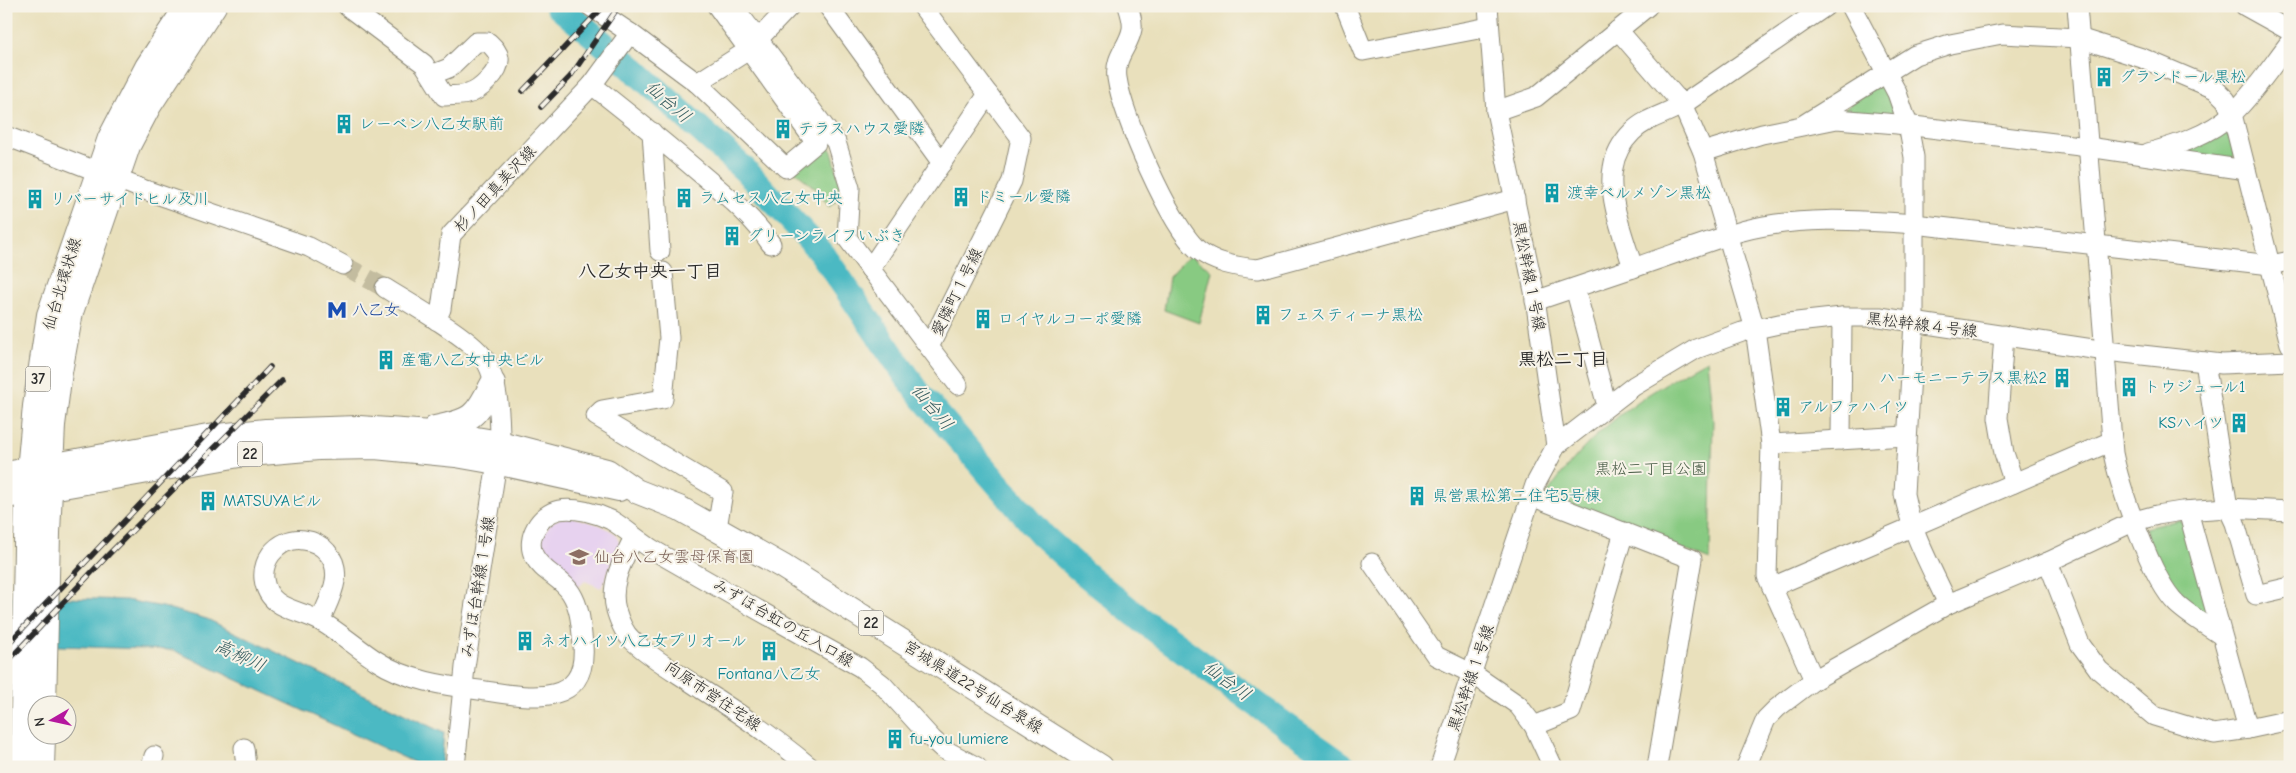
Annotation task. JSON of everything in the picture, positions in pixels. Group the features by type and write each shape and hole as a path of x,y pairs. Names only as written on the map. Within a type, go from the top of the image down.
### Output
{"main road":[{"name":"仙台北環状線","path":"22,767 34,657 36,593 28,481 56,404 71,312 107,176 110,138 147,67 188,6"},
{"name":"仙台北環状線","path":"107,176 128,146 149,106 214,6"},
{"path":"421,431 458,424 469,419 477,412 493,383"},
{"name":"22","path":"28,481 208,437 266,431 359,428 421,431 498,452"},
{"name":"22","path":"28,481 239,455 318,448 375,448 456,455 498,452"},
{"name":"宮城県道22号仙台泉線","path":"498,452 607,471 636,491 679,508 782,566 1101,767"},
{"name":"仙台北環状線","path":"34,657 42,696"},
{"path":"42,767 43,746"}],"street":[{"path":"347,6 424,64 444,96 468,94 478,89 498,66 500,59 497,51 488,42 476,42 449,68 432,75"},
{"path":"590,6 627,37 697,83 786,168 816,143 753,46 733,6"},
{"path":"717,6 753,46"},
{"path":"697,83 753,46 790,6"},
{"path":"828,6 942,163"},
{"name":"愛隣町１号線","path":"753,46 836,142 850,188 847,238 929,347 1012,181 1021,138 922,6"},
{"path":"1128,6 1132,28 1117,60 1117,78 1121,96 1138,142 1171,213 1196,248 1209,257 1226,264 1258,269 1514,199"},
{"path":"1345,6 1363,51 1489,28"},
{"name":"黒松幹線１号線","path":"1440,767 1473,674 1531,496 1556,446 1536,301 1496,111 1488,6"},
{"path":"1496,111 1536,98 1648,6"},
{"path":"1633,268 1614,202 1612,170 1616,154 1632,132 1647,120 1682,104 1826,6"},
{"path":"1851,6 1897,93 1908,126 1914,157 1914,322 1904,494 1913,526 1948,604"},
{"path":"2077,6 2112,441 2119,482 2150,560 2164,586 2176,603 2221,635"},
{"path":"2245,6 2290,31"},
{"path":"1618,30 1682,104 1703,152 1755,329 1771,444 1767,576 1814,680"},
{"path":"1803,125 1914,55 1976,38 2002,34 2079,38 2142,58 2215,89 2226,100 2232,114 2290,344"},
{"name":"杉ノ田真美沢線","path":"436,320 441,309 451,236 594,82 627,37"},
{"path":"2141,155 2177,145 2206,132 2232,114 2290,42"},
{"path":"594,82 737,204 763,232 771,244"},
{"path":"870,269 988,94"},
{"path":"1703,152 1762,134 1837,119 2088,147 2246,170"},
{"path":"652,132 660,252"},
{"path":"6,136 107,176 309,247 343,265"},
{"path":"1536,301 1743,231 1813,220 1914,224 2271,265 2290,262"},
{"path":"663,272 669,338 663,399 602,410 596,416 723,492 717,528"},
{"name":"みずほ台幹線１号線","path":"385,288 436,320 478,350 486,361 500,416 498,452 465,666 456,767"},
{"path":"1575,288 1607,406"},
{"path":"1841,440 1842,317"},
{"name":"黒松幹線４号線","path":"1556,446 1634,386 1696,349 1755,329 1779,324 1842,317 1880,317 2106,351 2205,362 2230,364 2290,361"},
{"path":"2004,335 1998,418 2004,453 2014,483"},
{"path":"929,347 958,385"},
{"path":"2205,362 2228,508 2235,523 2256,595 2290,586"},
{"path":"1771,444 1906,436"},
{"path":"1772,587 2112,441"},
{"path":"1531,496 1692,559 1657,767"},
{"path":"1746,767 1766,719 1777,708 1814,680 1948,604 2048,562 2135,521 2157,515 2228,508 2290,511"},
{"name":"みずほ台虹の丘入口線","path":"320,621 380,663 402,673 464,688 526,697 544,697 566,689 576,680 584,661 579,609 564,585 535,558 532,547 533,536 538,525 546,516 556,511 572,509 611,520 634,537 860,667 882,684 932,739 944,749 977,767"},
{"path":"2188,511 2248,729"},
{"path":"1534,726 1571,711 1624,532"},
{"name":"向原市営住宅線","path":"634,537 617,574 614,593 616,609 622,625 631,639 674,671 772,735 810,767"},
{"path":"306,540 317,543 325,549 334,564 336,580 320,621 286,609 278,604 267,591 264,573 266,564 273,551 286,542 306,540"},
{"path":"2048,562 2080,644 2099,670 2154,716 2214,734 2290,720"},
{"path":"1372,563 1436,656 1473,674 1518,705 1534,726 1553,767"}],"shaded area":[{"name":"仙台八乙女雲母保育園","path":"560,518 575,518 600,525 615,533 620,544 601,588 585,581 576,589 547,561 542,552 542,536 550,524"}],"green space":[{"path":"1884,79 1896,115 1839,113"},
{"path":"2221,129 2228,131 2235,154 2231,160 2183,156 2183,149"},
{"path":"824,142 832,151 843,196 829,207 816,189 792,169"},
{"path":"1190,254 1212,271 1199,323 1164,310 1169,277"},
{"name":"黒松二丁目公園","path":"1707,360 1713,420 1710,560 1546,495 1580,452 1618,417 1659,388"},
{"path":"2179,520 2185,526 2210,614 2206,619 2179,598 2159,569 2145,528"}],"water":[{"name":"高柳川","path":"6,596 126,600 163,607 207,619 444,733 441,767 424,767 173,650 6,644"}],"waterway":[{"name":"仙台川","path":"558,6 630,66 745,170 821,252 917,391 1044,537 1084,573 1142,620 1345,767"}],"tunnel":[{"path":"343,265 385,288"}],"railway":[{"path":"523,91 604,6"},
{"path":"541,107 570,77 619,6"},
{"path":"6,646 270,367"},
{"path":"6,663 109,554 282,380"}],"place":[{"name":"グランドール黒松","path":"2104,77"},
{"name":"レーベン八乙女駅前","path":"344,124"},
{"name":"テラスハウス愛隣","path":"783,129"},
{"name":"渡幸ベルメゾン黒松","path":"1552,193"},
{"name":"ドミール愛隣","path":"961,197"},
{"name":"ラムセス八乙女中央","path":"684,198"},
{"name":"リバーサイドヒル及川","path":"35,199"},
{"name":"グリーンライフいぶき","path":"732,236"},
{"name":"八乙女","path":"337,310"},
{"name":"フェスティーナ黒松","path":"1263,315"},
{"name":"ロイヤルコーポ愛隣","path":"983,319"},
{"name":"産電八乙女中央ビル","path":"386,360"},
{"name":"ハーモニーテラス黒松2","path":"2062,378"},
{"name":"トウジュール1","path":"2129,387"},
{"name":"アルファハイツ","path":"1783,407"},
{"name":"KSハイツ","path":"2239,423"},
{"name":"県営黒松第二住宅5号棟","path":"1417,496"},
{"name":"MATSUYAビル","path":"208,501"},
{"name":"仙台八乙女雲母保育園","path":"579,557"},
{"name":"ネオハイツ八乙女プリオール","path":"525,641"},
{"name":"Fontana八乙女","path":"769,651"},
{"name":"fu-you lumiere","path":"895,739"}],"district":[{"name":"八乙女中央一丁目","path":"650,271"},
{"name":"黒松二丁目","path":"1563,359"}]}
